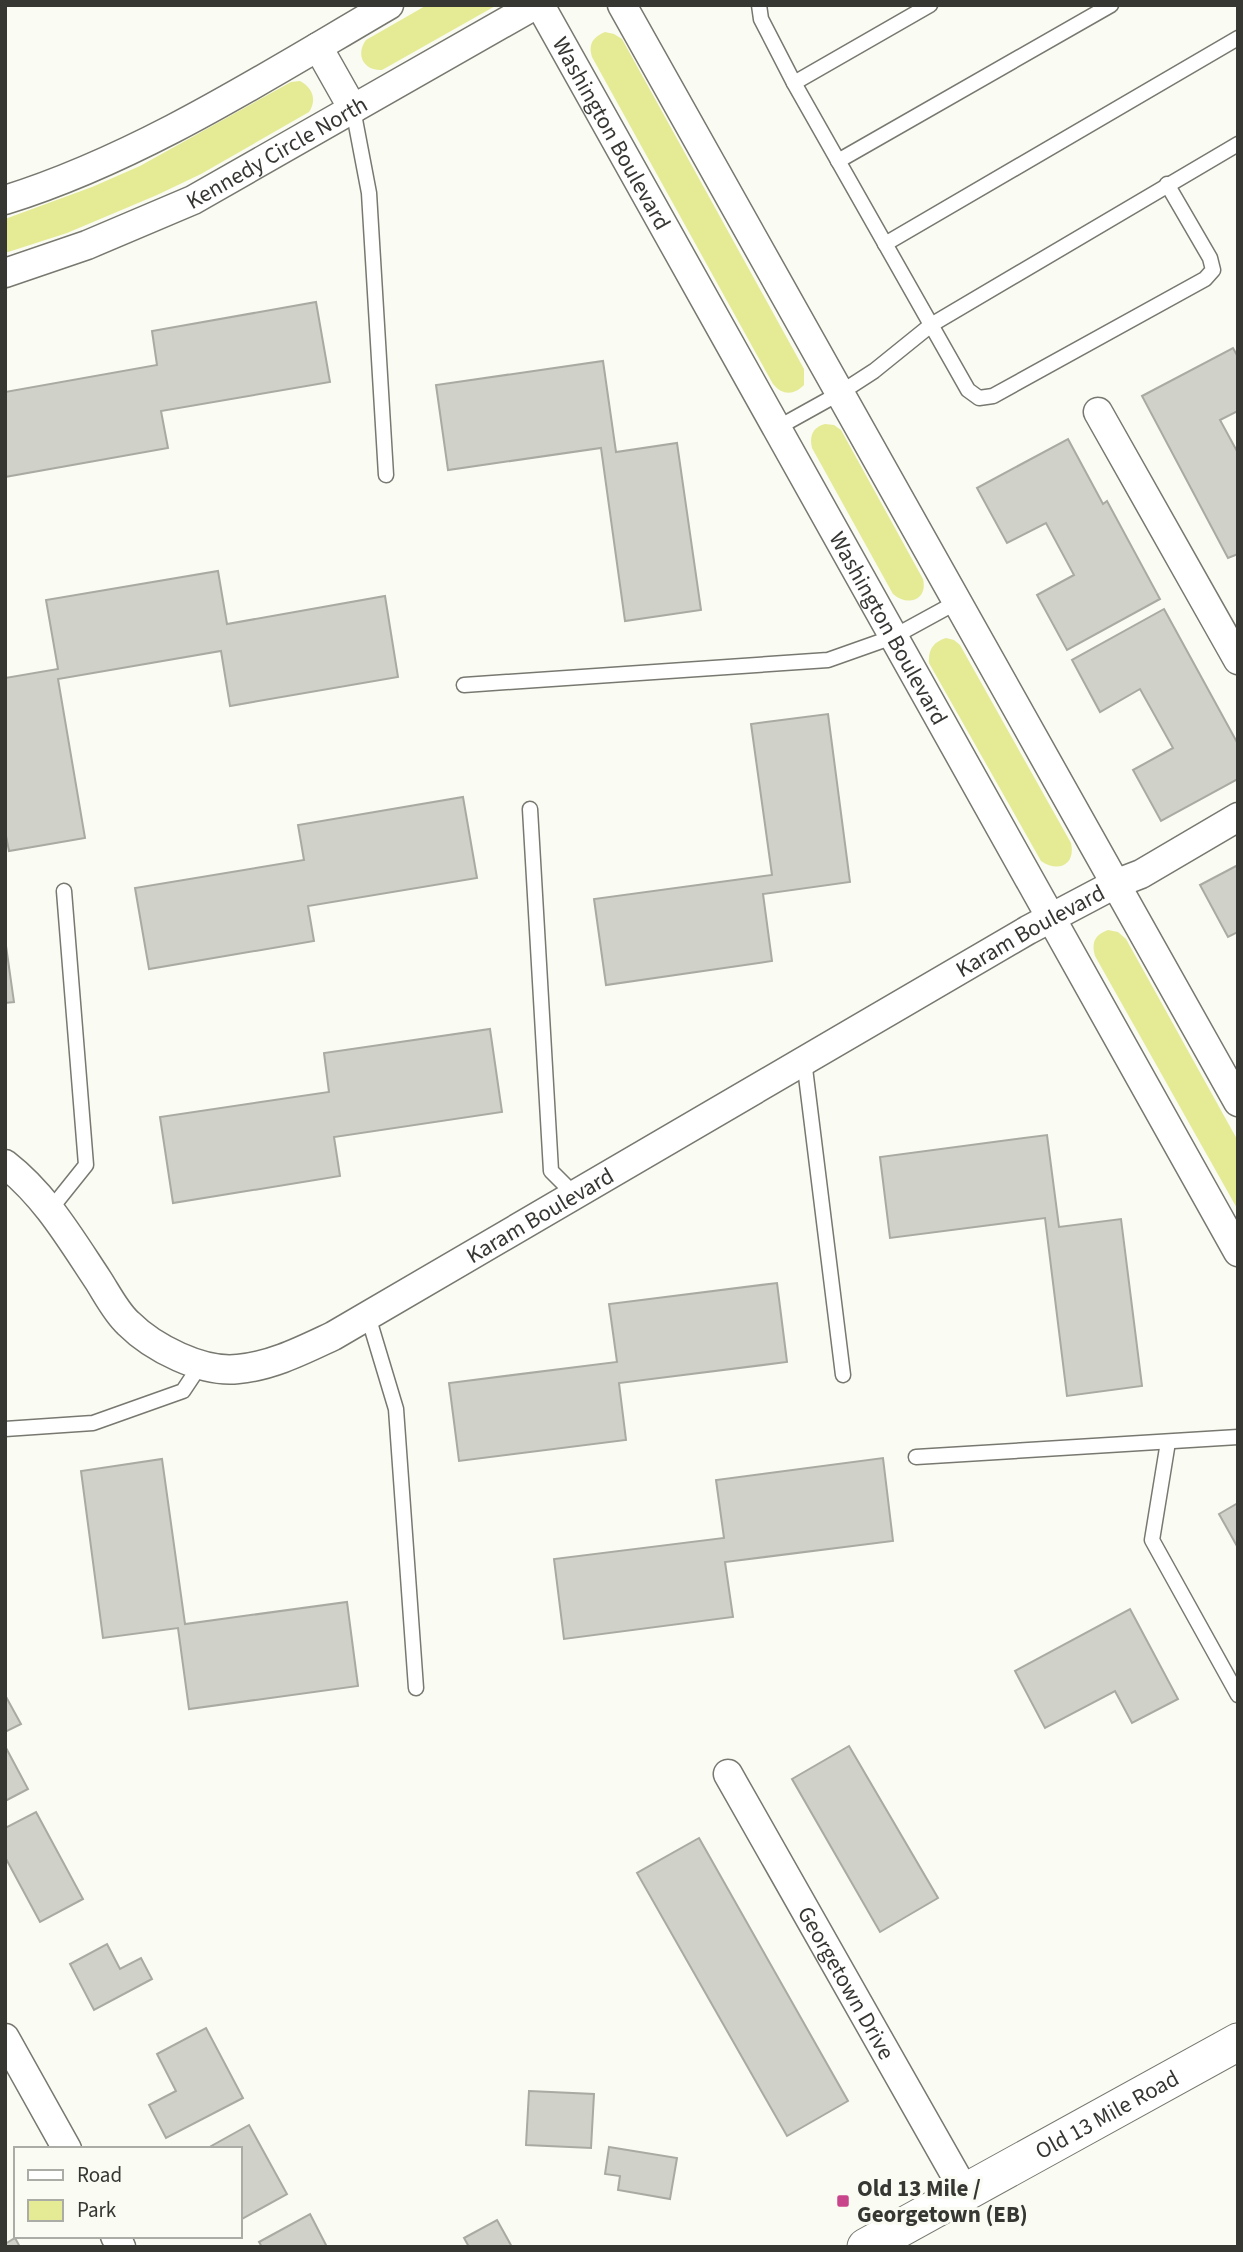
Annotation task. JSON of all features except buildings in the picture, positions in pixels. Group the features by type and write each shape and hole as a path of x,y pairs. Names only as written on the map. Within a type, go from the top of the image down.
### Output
{"street":[{"path":"5,200 31,192 131,150 389,5"},
{"name":"Kennedy Circle North","path":"5,273 87,245 193,200 537,5"},
{"name":"Washington Boulevard","path":"537,5 1238,1252"},
{"path":"622,5 1238,1102"},
{"path":"318,47 353,109"},
{"path":"1098,412 1238,660"},
{"name":"Karam Boulevard","path":"5,1164 24,1180 50,1210 126,1322 149,1342 182,1359 237,1370 281,1360 368,1316 1050,918 1115,884 1141,874 1238,817"},
{"name":"Georgetown Drive","path":"728,1774 965,2192"},
{"path":"5,2038 66,2147"},
{"name":"Old 13 Mile Road","path":"866,2247 1238,2042"}],"lane":[{"path":"759,5 761,19 794,83 968,390 979,398 993,396 1205,279 1213,270 1210,258 1167,184"},
{"path":"794,83 930,5"},
{"path":"838,161 1111,5"},
{"path":"885,244 1238,38"},
{"path":"353,109 369,193 386,475"},
{"path":"777,428 874,371 931,325 1238,144"},
{"path":"464,685 828,660 893,637 957,602"},
{"path":"530,809 551,1171 575,1195"},
{"path":"50,1210 86,1165 64,891"},
{"path":"804,1060 843,1375"},
{"path":"368,1316 396,1409 416,1688"},
{"path":"5,1429 93,1423 183,1391 201,1364"},
{"path":"916,1457 1238,1437"},
{"path":"1168,1442 1152,1541 1238,1695"}],"green space":[{"path":"427,5 497,5 382,70 366,65 361,51 366,40"},
{"path":"605,32 622,39 804,369 804,385 796,391 788,393 773,384 592,57 592,42"},
{"path":"300,81 308,87 312,95 313,103 309,112 201,174 157,195 67,233 5,253 5,219 140,166 291,82"},
{"path":"834,425 841,430 923,579 923,592 916,599 905,600 893,594 812,448 813,433 817,427"},
{"path":"946,638 960,645 1071,843 1071,857 1064,865 1047,865 1041,861 929,663 932,647"},
{"path":"1108,930 1118,932 1126,939 1238,1141 1238,1210 1095,956 1095,940"}],"place":[{"name":"Old 13 Mile / Georgetown (EB)","path":"843,2201"}]}
